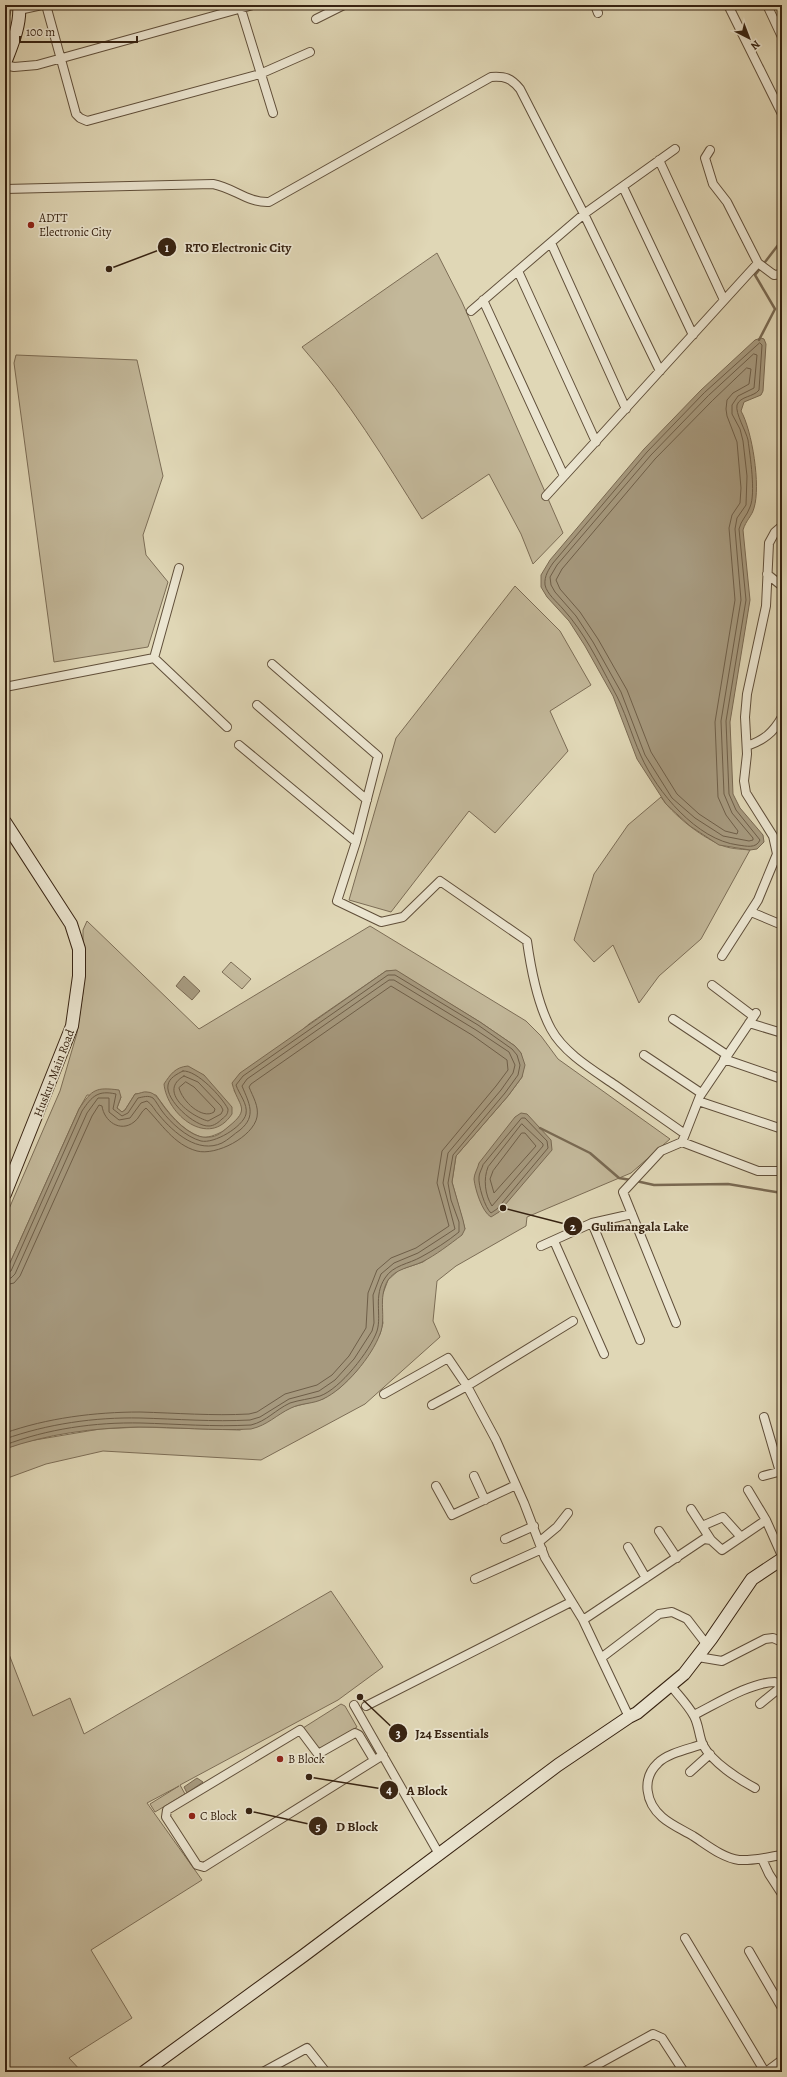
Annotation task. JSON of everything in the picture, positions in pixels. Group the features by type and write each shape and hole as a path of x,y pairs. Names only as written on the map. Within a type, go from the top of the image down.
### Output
{"street":[{"path":"42,5 19,7 12,44 5,64 14,67 37,65 240,7 253,5"},
{"path":"46,5 76,114 80,118 87,121 260,74 310,52"},
{"path":"316,19 344,5"},
{"path":"595,5 598,13"},
{"path":"728,5 782,114"},
{"path":"767,5 782,37"},
{"path":"240,7 273,113"},
{"path":"5,189 213,184 228,188 249,200 269,202 491,77 504,76 513,81 520,89 584,214 660,371"},
{"path":"471,311 584,214 675,149"},
{"path":"710,150 705,158 714,184 727,202 758,263 774,275 782,274"},
{"path":"659,160 724,300"},
{"path":"623,186 693,335"},
{"path":"551,243 626,408"},
{"path":"546,496 758,263"},
{"path":"518,271 596,442"},
{"path":"483,300 564,476"},
{"path":"722,956 752,912 774,863 776,854 773,836 746,793 744,781 747,746 745,717 747,699 766,606 770,538 782,526"},
{"path":"154,658 180,568"},
{"path":"767,574 782,586"},
{"path":"5,687 154,658"},
{"path":"154,658 227,727"},
{"path":"272,664 378,756 356,842 337,901 381,922 403,917 440,881 527,941 533,975 544,1011 551,1030 560,1041 589,1067 685,1134"},
{"path":"257,705 367,800"},
{"path":"747,746 766,738 771,734 782,717"},
{"path":"239,745 356,842"},
{"name":"Huskur Main Road","path":"5,822 71,924 79,949 79,976 72,1026 8,1178 5,1194"},
{"path":"752,912 782,925"},
{"path":"712,985 753,1017 782,1033"},
{"path":"682,1142 700,1097 753,1017"},
{"path":"673,1020 726,1057 782,1079"},
{"path":"644,1055 700,1097 782,1129"},
{"path":"676,1324 624,1192 662,1150 682,1142 758,1171 782,1171"},
{"path":"541,1246 592,1223 632,1214"},
{"path":"592,1223 640,1340"},
{"path":"554,1240 604,1354"},
{"path":"432,1405 467,1386 573,1321"},
{"path":"384,1394 448,1358 467,1386 496,1440 534,1526 540,1545 552,1572 583,1620 628,1717"},
{"path":"763,1476 781,1471 764,1417"},
{"path":"474,1476 485,1500"},
{"path":"436,1486 452,1515 516,1485"},
{"path":"144,2072 558,1765 628,1717 637,1713 671,1686 698,1656 752,1579 782,1558 766,1520 748,1490"},
{"path":"691,1509 711,1540 722,1550 766,1520"},
{"path":"475,1579 540,1545 568,1513"},
{"path":"702,1526 723,1517 741,1537"},
{"path":"505,1539 534,1526"},
{"path":"659,1531 677,1558"},
{"path":"583,1620 704,1539 711,1540"},
{"path":"628,1547 646,1578"},
{"path":"366,1706 571,1602"},
{"path":"601,1658 659,1614 672,1612 686,1620 707,1644"},
{"path":"698,1656 722,1661 765,1640 773,1638 782,1642"},
{"path":"694,1715 733,1695 761,1684 775,1682 782,1686 760,1704"},
{"path":"671,1686 694,1715 703,1744 710,1754 738,1779 755,1788"},
{"path":"354,1705 439,1854"},
{"path":"374,1760 356,1732 318,1754 302,1731 295,1731 167,1810 166,1817 197,1865 204,1867 383,1755"},
{"path":"703,1744 675,1753 658,1763 646,1784 648,1795 653,1807 662,1817 717,1852 739,1860 762,1859 782,1854"},
{"path":"369,1751 378,1745"},
{"path":"690,1772 710,1754"},
{"path":"762,1859 769,1874 782,1894"},
{"path":"684,1938 766,2072 782,2060"},
{"path":"749,1951 782,2008"},
{"path":"584,2072 653,2034 662,2038 684,2072"},
{"path":"263,2072 307,2048 326,2072"}],"shaded area":[{"path":"5,5 12,6 5,36"},
{"path":"437,253 462,302 563,533 533,564 521,534 489,474 422,519 380,452 350,409 302,347"},
{"path":"16,355 137,360 163,476 143,535 146,555 168,582 148,647 54,662 14,363"},
{"path":"515,586 560,631 591,685 550,711 568,751 495,833 469,811 391,912 349,900 396,738"},
{"path":"661,797 679,817 703,836 726,847 750,850 701,939 659,976 639,1003 613,945 594,962 574,940 594,874 628,825"},
{"path":"87,921 199,1029 370,926 526,1021 541,1036 558,1059 670,1139 631,1173 527,1217 526,1226 456,1266 437,1281 433,1321 440,1337 365,1404 261,1460 103,1451 46,1464 5,1479 5,1449 23,1442 100,1429 140,1427 240,1430 292,1407 323,1399 341,1387 355,1373 380,1334 383,1323 381,1314 382,1296 388,1280 399,1270 423,1262 465,1229 452,1182 456,1156 508,1096 522,1077 521,1053 515,1046 480,1022 396,971 386,971 309,1024 234,1090 241,1104 242,1113 236,1122 218,1134 201,1137 194,1134 181,1125 170,1114 156,1095 135,1094 125,1110 122,1112 117,1108 121,1097 87,1095 79,1109 5,1274 5,1218 60,1091 77,1033 83,992 83,930"},
{"path":"231,962 251,979 242,989 222,972"},
{"path":"331,1591 383,1667 338,1700 180,1785 185,1794 155,1812 150,1804 179,1786 147,1803 202,1880 91,1950 132,2018 69,2058 82,2072 5,2072 5,1644 33,1716 70,1698 84,1734"},
{"path":"341,1704 345,1706 357,1727 322,1748 317,1748 303,1728"}],"water":[{"path":"761,338 764,339 766,344 763,391 761,395 744,402 741,411 749,431 752,444 756,473 756,498 752,513 743,530 750,600 730,722 733,794 740,808 763,835 764,842 757,849 750,850 719,845 690,826 666,804 637,759 613,696 585,646 569,621 547,597 541,587 541,575 550,560 644,449 701,390 755,340"},
{"path":"396,970 480,1022 515,1046 521,1053 525,1065 522,1077 508,1096 456,1156 452,1182 465,1229 462,1235 422,1262 399,1271 391,1276 383,1294 383,1321 380,1334 371,1352 357,1371 340,1388 323,1399 295,1406 262,1425 251,1429 223,1430 138,1427 87,1430 37,1439 5,1449 5,1274 79,1109 91,1093 100,1089 119,1090 121,1097 117,1108 122,1112 125,1110 135,1094 150,1092 158,1098 178,1123 190,1132 203,1137 212,1137 217,1135 224,1131 240,1115 241,1107 232,1083 240,1073 386,971"},
{"path":"184,976 200,991 192,1000 176,986"},
{"path":"188,1066 204,1075 232,1107 232,1114 223,1124 212,1128 201,1128 190,1124 173,1107 167,1096 164,1084 176,1070"},
{"path":"521,1113 527,1114 551,1140 552,1150 499,1212 491,1217 485,1210 477,1194 474,1179 475,1175 479,1163 515,1117"},
{"path":"197,1778 203,1782 187,1793 184,1787"}],"waterway":[{"path":"759,340 775,309 755,275 782,240"},
{"path":"540,1128 590,1153 619,1178 631,1180"},
{"path":"636,1181 654,1185 728,1184 782,1193"}],"place":[{"name":"ADTT Electronic City","path":"31,225"},
{"name":"RTO Electronic City","path":"109,269"},
{"name":"Gulimangala Lake","path":"503,1208"},
{"name":"J24 Essentials","path":"360,1697"},
{"name":"B Block","path":"280,1759"},
{"name":"A Block","path":"309,1777"},
{"name":"D Block","path":"249,1811"},
{"name":"C Block","path":"192,1816"}]}
